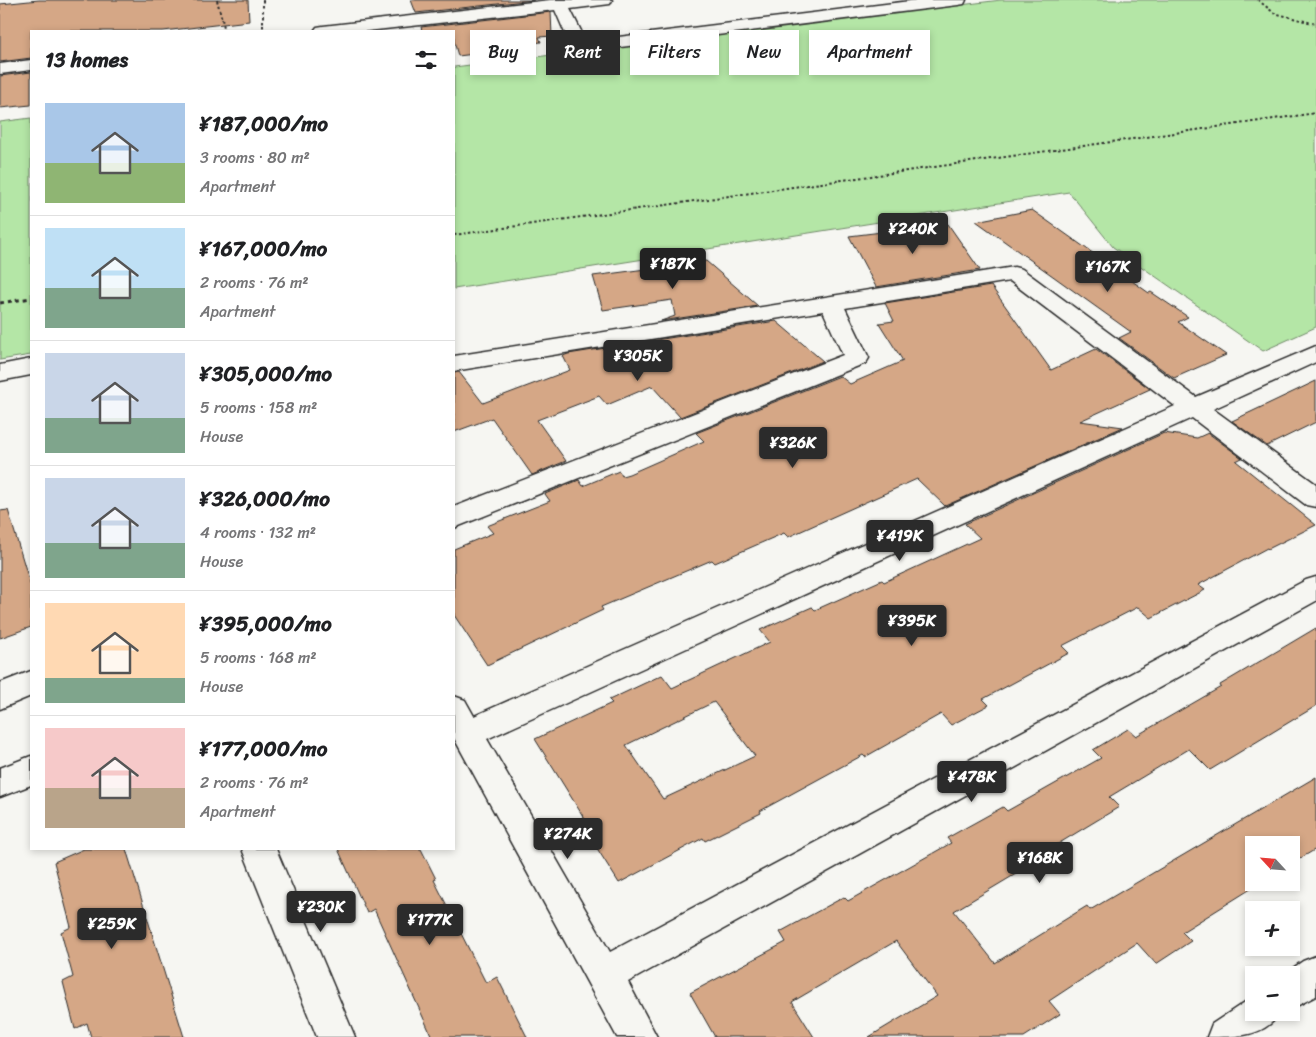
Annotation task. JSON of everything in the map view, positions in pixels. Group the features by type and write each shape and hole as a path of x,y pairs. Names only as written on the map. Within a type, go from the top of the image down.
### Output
{"street":[{"path":"331,30 560,3 604,0"},
{"path":"560,3 580,47 958,0"},
{"path":"0,69 30,65"},
{"path":"455,363 1014,274 1316,498"},
{"path":"455,518 857,358 831,303"},
{"path":"638,1037 461,721 1316,353"},
{"path":"0,373 30,367"},
{"path":"604,975 1316,588"},
{"path":"0,696 30,683"},
{"path":"0,783 30,770"},
{"path":"259,850 336,1037"},
{"path":"1300,986 1316,974"},
{"path":"1226,1037 1248,1021"}],"path":[{"path":"217,0 225,30"},
{"path":"262,0 263,30"},
{"path":"1258,0 1274,12 1316,24"},
{"path":"455,235 1316,113"},
{"path":"0,303 30,298"}],"green space":[{"path":"1001,0 1316,0 1316,327 1263,351 1113,247 1069,192 455,289 455,67 470,65 470,75 536,75 536,57 546,56 546,75 620,75 620,47 630,45 630,75 719,75 719,35 729,33 729,75 799,75 799,30 756,30"},
{"path":"30,118 30,355 0,360 0,122"}],"building":[{"path":"39,0 248,0 249,21 172,30 30,30 30,58 0,62 0,4"},
{"path":"411,0 534,0 416,13"},
{"path":"551,12 552,30 546,30 546,36 539,37 541,42 536,43 536,30 470,30 470,55 458,56 455,45 455,30 422,30 421,27"},
{"path":"30,72 30,105 0,108 0,76"},
{"path":"1032,210 1149,293 1151,292 1188,317 1178,322 1226,355 1174,378 1119,338 1131,332 976,221"},
{"path":"948,224 980,270 876,287 849,236"},
{"path":"706,261 758,306 661,321 675,316 672,300 603,310 593,276"},
{"path":"991,286 1051,370 1096,349 1150,389 1080,421 1123,427 945,506 917,479 788,537 784,533 715,563 712,560 601,607 603,610 487,665 455,617 455,549 493,533 487,526 550,501 545,494 579,480 583,486 619,471 622,476 629,474 704,441 696,433 840,376 850,384 903,361 879,323 894,321 885,303"},
{"path":"776,321 823,361 680,417 652,386 607,405 599,396 537,420 566,461 532,475 492,418 455,432 455,373 459,372 483,403 570,370 563,356"},
{"path":"1316,381 1316,422 1267,446 1232,421"},
{"path":"1164,433 1197,438 1208,433 1242,458 1236,461 1316,525 1267,548 1198,585 1205,590 1151,618 1138,607 1062,646 1069,653 983,699 989,705 951,725 941,714 865,757 863,755 760,811 761,813 705,841 703,838 619,883 586,831 591,829 535,739 612,703 609,700 662,675 672,688 770,642 760,630 812,607 815,610 882,580 884,582 980,538 965,524","holes":["714,702 755,756 663,799 626,745"]},
{"path":"8,510 30,584 30,627 0,638 0,511"},
{"path":"1316,628 1316,706 1210,770 1189,749 1109,797 1119,807 1043,853 1046,856 954,911 995,963 1087,906 1090,910 1316,777 1316,849 1300,859 1300,836 1245,836 1245,891 1248,891 1182,932 1191,941 1156,964 1137,943 1049,1001 1060,1014 1024,1037 869,1037 937,996 896,941 792,1002 814,1037 715,1037 690,993 786,942 780,932 844,897 848,901 951,843 947,838 1003,807 1007,811 1101,758 1093,750 1128,729 1136,736 1221,687 1220,685"},
{"path":"82,850 126,850 184,1037 91,1037 87,1023 75,1029 63,982 73,977 61,932 71,927 54,862"},
{"path":"338,850 422,850 436,879 434,880 486,983 497,977 527,1037 432,1037 374,909 367,913"}]}
